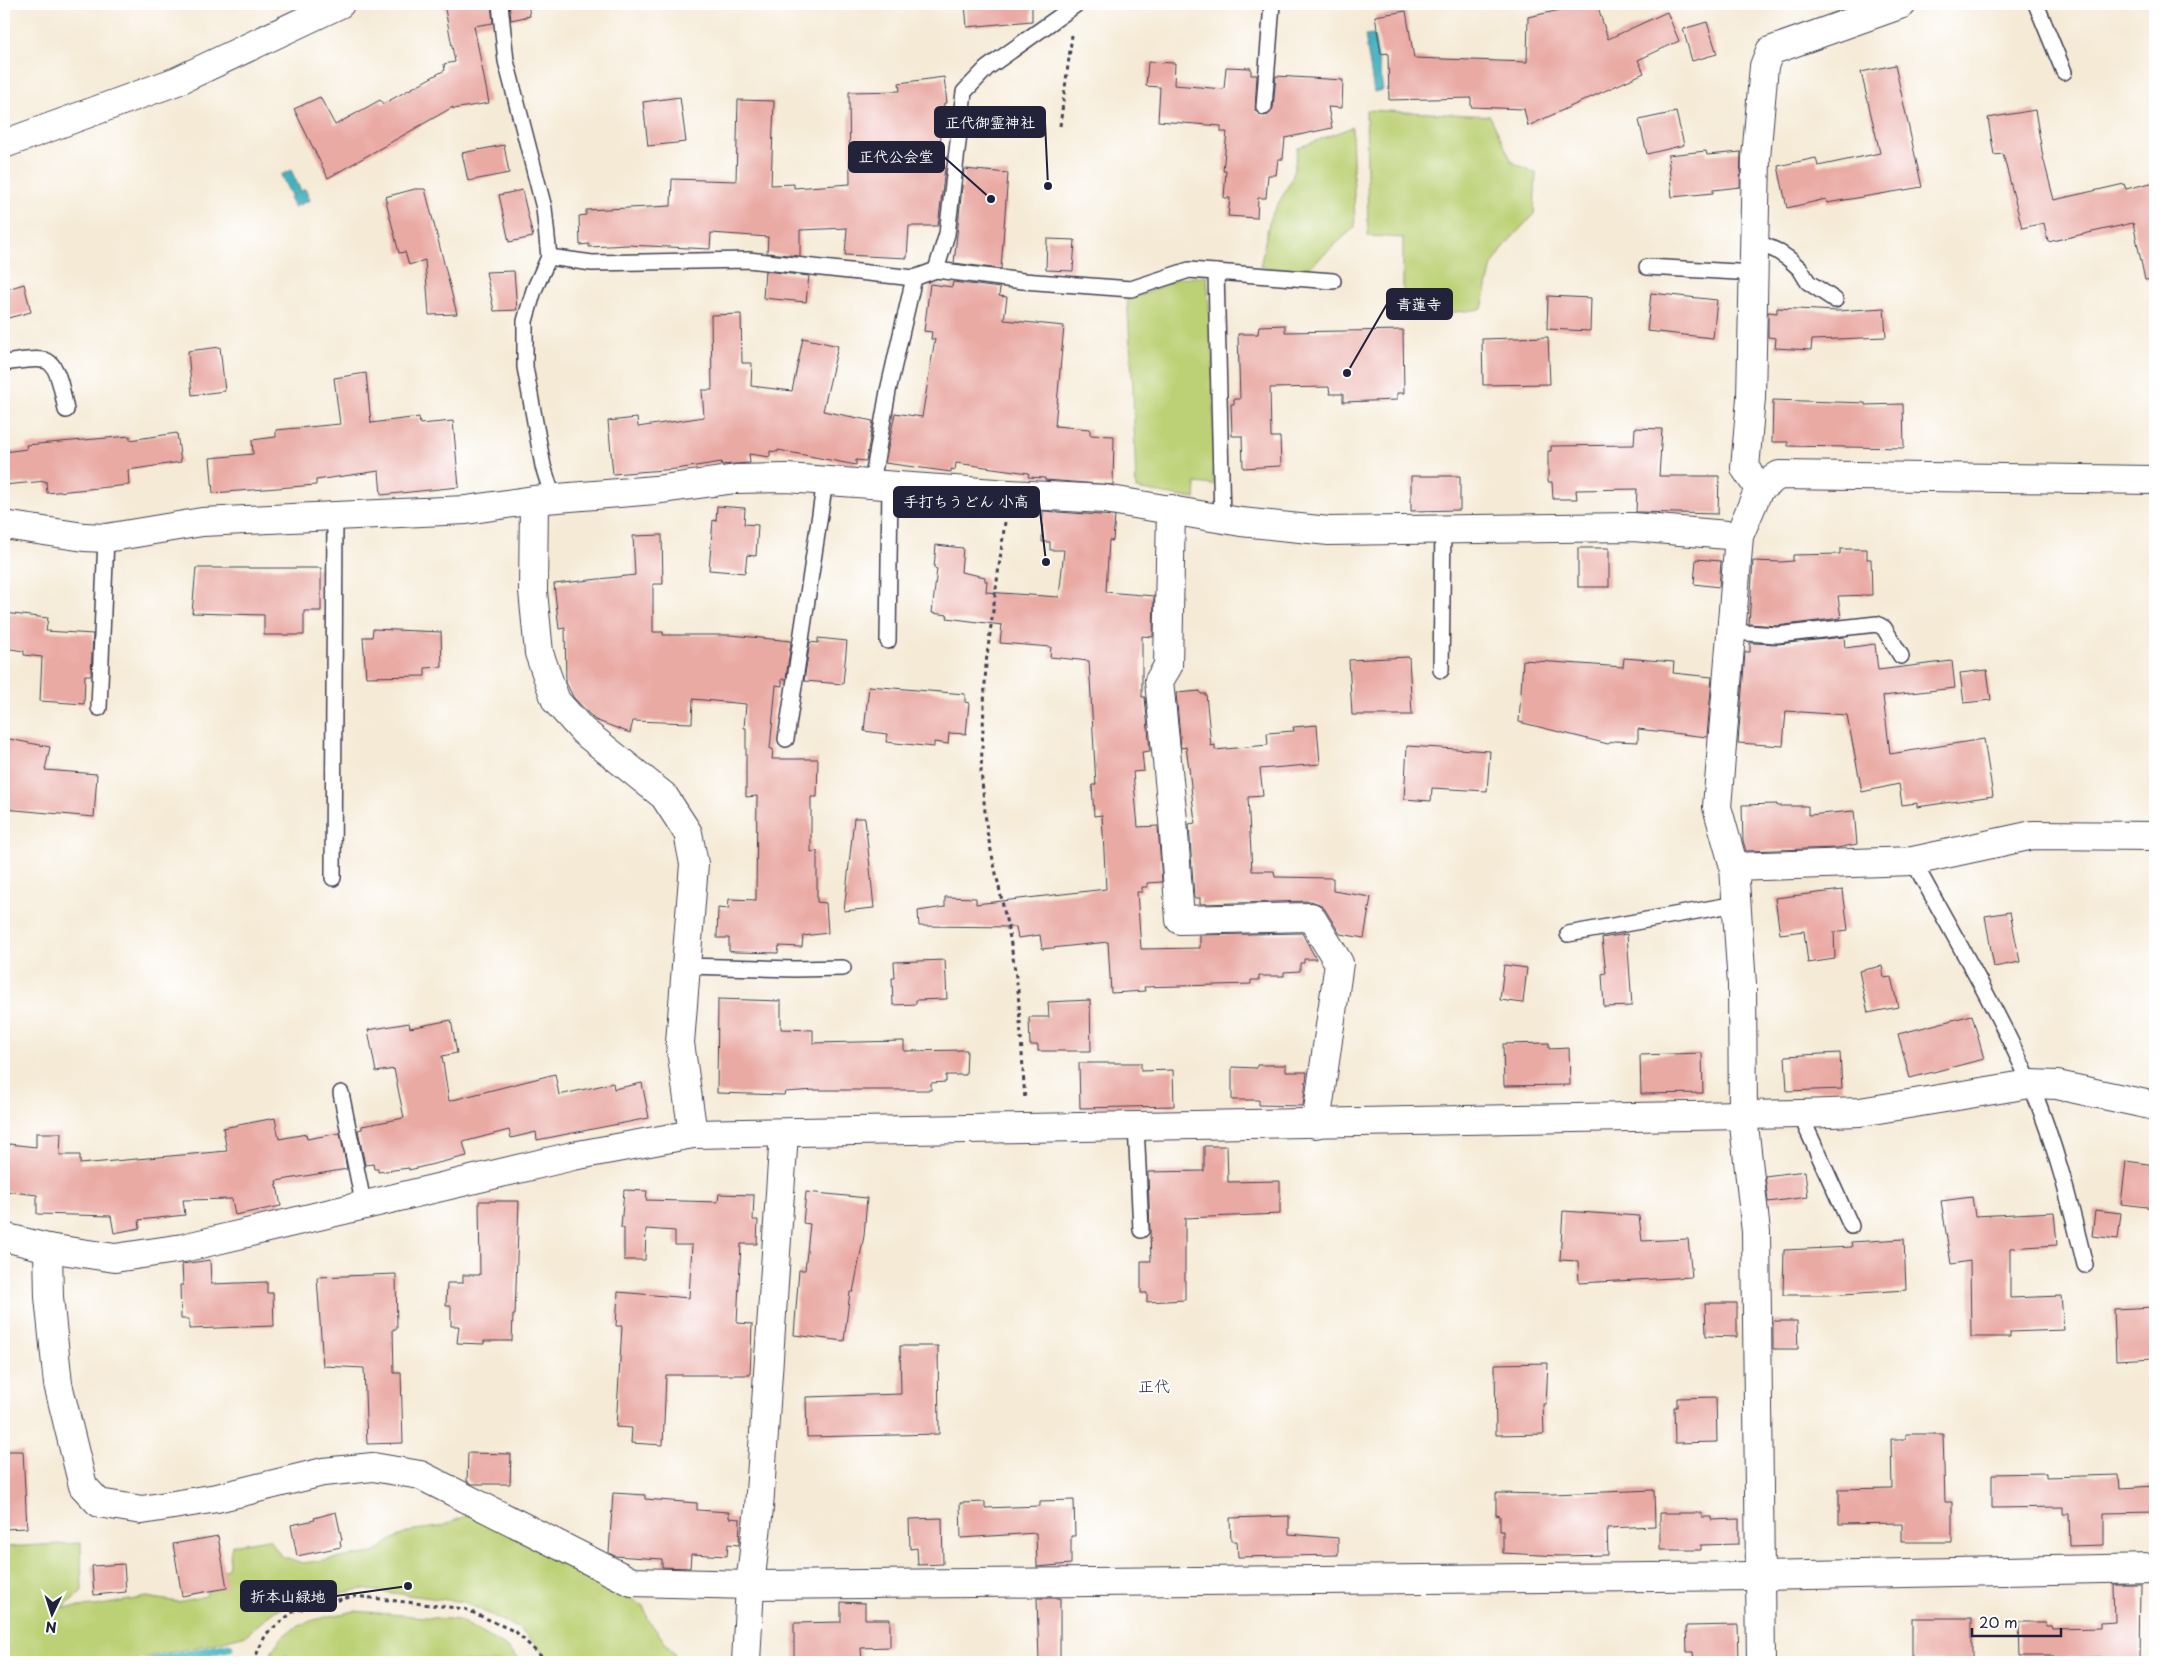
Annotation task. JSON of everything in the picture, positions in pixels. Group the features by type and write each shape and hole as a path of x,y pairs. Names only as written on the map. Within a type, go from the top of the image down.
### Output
{"street":[{"path":"4,144 177,81 340,4"},
{"path":"1760,489 1745,468 1751,398 1759,121 1764,66 1770,50 1902,4"},
{"path":"1761,1662 1756,1232 1743,1116 1742,985 1734,867 1717,807 1739,536 1760,489 1779,476 2155,480"},
{"path":"4,525 84,538 106,538 202,522 466,510 544,499 655,490 736,479 881,484 1105,499 1222,519 1330,531 1443,528 1633,527 1739,536"},
{"path":"544,499 533,591 539,653 556,701 583,731 664,796 688,833 694,864 680,1043 693,1134"},
{"path":"1171,509 1168,666 1159,682 1180,920 1311,917 1339,963 1316,1124"},
{"path":"1734,867 1913,861 2033,834 2155,836"},
{"path":"4,1236 48,1248 115,1258 183,1248 364,1207 573,1156 693,1134 1743,1116 1860,1112 2030,1084 2057,1084 2155,1106"},
{"path":"746,1662 750,1585 759,1508 784,1133"},
{"path":"48,1248 50,1297 58,1384 83,1486 99,1503 142,1510 217,1498 322,1472 373,1467 420,1475 632,1582 750,1585 1759,1576 2155,1568"}],"lane":[{"path":"500,4 506,61 544,208 549,257 534,290 525,321 525,367 543,466 544,499"},
{"path":"936,270 947,234 964,92 987,68 1076,4"},
{"path":"1264,106 1272,4"},
{"path":"2036,4 2064,72"},
{"path":"1755,241 1789,259 1800,269 1808,282 1835,300"},
{"path":"549,257 592,263 748,260 914,278 936,270 1023,281 1131,289 1190,270 1333,281"},
{"path":"1647,267 1755,273"},
{"path":"1216,272 1222,519"},
{"path":"888,641 881,484 888,391 914,278"},
{"path":"4,364 43,360 49,362 59,377 66,410"},
{"path":"786,740 825,481"},
{"path":"333,878 335,517"},
{"path":"1441,670 1443,528"},
{"path":"99,708 106,538"},
{"path":"1732,632 1777,635 1877,624 1884,628 1900,656"},
{"path":"1913,861 1983,988 2030,1084 2060,1165 2085,1265"},
{"path":"1568,934 1736,904"},
{"path":"686,966 795,969 842,968"},
{"path":"341,1093 364,1207"},
{"path":"1800,1114 1851,1226"},
{"path":"1136,1125 1141,1230"}],"path":[{"path":"1060,126 1076,4"},
{"path":"1009,494 987,655 980,771 988,832 1010,938 1018,990 1027,1127"},
{"path":"253,1662 266,1634 294,1611 355,1596 465,1609 516,1632 547,1662"}],"green space":[{"path":"1366,110 1490,116 1512,162 1536,173 1534,214 1507,243 1492,265 1482,309 1403,318 1403,238 1368,236"},
{"path":"1352,127 1355,227 1310,267 1299,270 1260,267 1270,218 1292,179 1298,148"},
{"path":"1207,276 1213,357 1214,485 1196,483 1195,499 1136,489 1133,389 1127,297 1141,295 1179,278"},
{"path":"471,1514 579,1569 643,1606 649,1621 680,1662 554,1662 518,1628 464,1602 361,1589 316,1598 274,1611 246,1635 212,1644 123,1662 4,1662 4,1547 81,1543 82,1591 62,1608 96,1606 147,1597 178,1602 206,1596 210,1583 217,1572 228,1569 232,1545 269,1539 281,1556 303,1563 374,1553 395,1538 414,1530 439,1527"},
{"path":"355,1611 459,1620 505,1646 522,1662 268,1662 274,1648 291,1630 315,1620"}],"water":[{"path":"1374,34 1383,90 1374,92 1365,35"},
{"path":"291,170 300,189 298,192 305,189 310,200 294,207 289,197 294,194 290,194 281,175"}],"building":[{"path":"444,4 491,4 493,23 474,26 489,103 453,109 453,107 328,178 294,109 320,97 335,125 380,100 383,104 445,70 444,64 455,62"},
{"path":"509,4 528,4 530,16 511,20"},
{"path":"965,4 1032,4 1032,21 967,27"},
{"path":"1558,4 1597,4 1608,39 1667,12 1679,41 1638,60 1644,73 1528,126 1524,109 1471,107 1471,98 1389,100 1388,53 1381,54 1375,16 1406,11 1414,58 1527,62 1528,17 1560,10"},
{"path":"1707,22 1717,54 1692,61 1683,29"},
{"path":"1148,62 1175,63 1174,85 1224,89 1226,67 1251,68 1251,75 1257,75 1255,111 1263,116 1268,115 1273,108 1276,76 1343,80 1342,108 1328,107 1332,128 1285,138 1283,159 1278,159 1276,175 1268,175 1266,198 1258,198 1257,218 1228,216 1230,198 1224,198 1226,171 1223,171 1227,132 1221,132 1221,126 1158,121 1160,87 1146,86"},
{"path":"1895,65 1922,187 1827,203 1826,199 1787,208 1778,166 1816,158 1818,166 1880,153 1861,72"},
{"path":"944,77 947,103 944,103 938,167 945,168 938,226 909,226 907,258 845,255 847,228 800,230 800,256 767,253 768,237 711,233 710,249 628,245 589,247 589,244 580,245 579,216 586,215 586,210 671,206 672,179 736,181 738,100 774,101 771,185 794,184 794,188 850,184 849,92 900,91 899,83"},
{"path":"680,97 686,142 648,146 643,102"},
{"path":"2035,110 2043,157 2054,200 2124,184 2126,189 2155,182 2155,279 2145,280 2133,223 2048,242 2044,223 2022,228 2003,154 1994,155 1988,118"},
{"path":"1676,112 1684,145 1647,154 1639,120"},
{"path":"504,145 509,173 468,181 462,153"},
{"path":"1706,151 1707,155 1741,152 1740,187 1713,190 1713,193 1672,197 1668,155"},
{"path":"964,169 1008,173 1001,269 954,263"},
{"path":"415,189 425,189 457,314 429,315 425,260 409,265 405,252 399,253 385,197"},
{"path":"522,190 533,237 509,242 499,195"},
{"path":"1047,239 1075,240 1073,271 1046,270"},
{"path":"514,271 517,310 494,311 486,272"},
{"path":"765,271 809,276 806,302 763,298"},
{"path":"953,282 1000,288 999,296 1007,297 1004,320 1064,326 1055,426 1090,429 1090,435 1114,436 1113,485 1045,480 1045,478 1028,477 1029,473 956,463 955,470 951,469 951,472 885,463 895,413 922,417 935,339 931,339 932,332 924,331 930,284 952,287"},
{"path":"24,284 31,312 4,319 4,290"},
{"path":"1651,293 1717,300 1713,338 1647,331"},
{"path":"1548,296 1591,298 1590,331 1547,329"},
{"path":"1777,308 1837,311 1884,308 1886,337 1812,340 1811,350 1775,348 1776,338 1768,337 1768,312 1777,313"},
{"path":"741,314 742,363 752,363 751,386 792,391 803,338 838,346 823,411 873,421 866,461 856,460 856,465 778,450 778,452 770,451 770,457 749,454 750,463 721,465 722,462 676,469 613,474 608,421 637,418 638,427 704,417 702,390 712,390 711,315"},
{"path":"1285,325 1285,332 1403,330 1404,393 1397,393 1397,400 1343,402 1343,394 1330,394 1329,387 1270,388 1271,437 1280,437 1281,466 1243,468 1242,436 1232,436 1231,404 1234,404 1234,399 1240,399 1238,334 1258,334 1259,326"},
{"path":"1548,337 1550,384 1483,385 1482,339"},
{"path":"220,347 225,391 192,395 188,351"},
{"path":"366,373 371,423 419,417 420,424 453,421 459,487 381,495 379,471 316,480 316,485 213,493 210,458 253,454 252,440 276,437 276,430 340,424 334,378"},
{"path":"1773,400 1865,403 1865,405 1903,404 1904,448 1788,446 1788,442 1772,442"},
{"path":"1635,428 1662,429 1659,476 1719,476 1718,514 1636,512 1637,489 1576,490 1577,499 1553,499 1552,482 1548,482 1548,451 1551,451 1551,446 1634,445"},
{"path":"177,433 181,462 128,470 129,485 47,493 46,481 4,485 4,452 27,449 26,445 130,436 130,440"},
{"path":"1411,476 1460,476 1460,510 1411,511"},
{"path":"717,506 745,508 744,524 758,525 756,556 747,555 745,573 709,570 713,520 716,521"},
{"path":"1043,511 1115,516 1113,541 1109,540 1106,592 1154,596 1153,637 1142,636 1142,697 1145,697 1150,751 1142,752 1144,771 1133,772 1138,827 1158,826 1162,882 1147,883 1147,887 1142,887 1142,892 1137,892 1141,949 1200,948 1200,935 1302,933 1316,959 1304,959 1304,963 1300,963 1300,971 1284,972 1284,976 1259,976 1259,980 1251,980 1251,984 1144,987 1145,991 1111,993 1108,942 1042,949 1040,935 1018,938 1016,927 919,926 918,911 945,907 945,897 976,898 976,904 1106,889 1102,815 1094,816 1092,785 1096,785 1089,661 1050,657 1051,647 1000,643 1002,625 947,618 948,615 932,613 937,569 934,568 936,545 963,548 961,572 985,577 985,581 987,581 986,592 1059,597 1064,550 1050,550 1050,542 1042,542"},
{"path":"662,535 663,584 653,584 653,632 663,632 663,635 731,635 791,641 786,679 782,679 782,686 776,685 770,749 773,749 772,759 818,759 817,797 811,797 811,852 817,851 817,902 826,903 828,933 803,936 802,947 779,946 778,953 735,952 729,951 729,938 717,938 718,908 728,909 729,899 756,900 757,796 746,797 746,728 744,728 746,704 693,699 692,723 633,721 630,733 595,720 573,697 566,682 565,628 559,629 554,584 635,575 633,536"},
{"path":"1578,548 1609,548 1609,587 1578,587"},
{"path":"1840,549 1867,549 1867,559 1871,559 1872,595 1838,596 1841,618 1777,626 1749,624 1753,561 1793,561 1793,555 1840,554"},
{"path":"1696,559 1721,561 1719,587 1694,584"},
{"path":"196,568 321,568 321,611 304,611 304,635 264,635 264,615 192,613"},
{"path":"4,613 48,618 46,631 93,634 91,675 85,675 84,704 40,701 42,657 24,655 24,651 4,648"},
{"path":"373,629 441,632 442,667 425,668 425,676 366,677 363,637 372,637"},
{"path":"1844,637 1845,648 1875,644 1878,670 1952,661 1955,688 1883,696 1890,754 1984,739 1993,796 1917,807 1917,803 1902,805 1899,784 1862,792 1847,715 1786,711 1783,746 1738,743 1745,652 1750,652 1750,643 1778,644"},
{"path":"818,638 847,641 843,684 804,681 810,642 818,643"},
{"path":"1409,657 1412,715 1352,715 1349,660"},
{"path":"1624,658 1674,662 1673,673 1712,677 1707,737 1638,729 1638,742 1614,741 1608,744 1519,722 1523,660 1623,667"},
{"path":"1987,670 1991,700 1964,703 1960,673"},
{"path":"869,686 965,694 965,702 969,703 966,734 949,733 948,744 934,742 934,747 886,742 887,734 864,731"},
{"path":"1200,691 1201,694 1206,694 1211,746 1215,745 1215,750 1268,745 1267,733 1294,731 1293,727 1317,725 1320,764 1260,769 1263,796 1248,797 1252,871 1274,871 1275,877 1333,878 1333,891 1371,897 1364,938 1340,934 1324,908 1311,901 1200,904 1200,898 1194,898 1189,824 1195,823 1186,747 1181,748 1176,693"},
{"path":"4,738 50,747 45,770 97,774 94,817 4,809"},
{"path":"1407,746 1490,751 1487,791 1432,788 1431,801 1404,799"},
{"path":"1777,804 1777,806 1808,806 1808,815 1854,811 1857,844 1837,848 1746,851 1743,841 1742,805"},
{"path":"854,818 865,818 874,908 844,911"},
{"path":"1843,890 1848,930 1834,932 1835,959 1808,963 1804,931 1780,934 1775,898"},
{"path":"2010,912 2020,962 1994,967 1985,916"},
{"path":"1627,934 1632,1006 1604,1007 1602,974 1606,973 1602,938"},
{"path":"945,960 947,999 916,1000 916,1004 893,1005 892,978 895,978 894,962"},
{"path":"1504,965 1527,968 1523,1003 1500,1000"},
{"path":"1882,966 1884,978 1891,977 1898,1007 1868,1013 1859,971"},
{"path":"718,999 781,1001 781,1029 813,1030 813,1043 904,1041 904,1051 967,1050 966,1075 946,1075 946,1082 931,1083 931,1090 816,1090 785,1092 784,1095 717,1093"},
{"path":"1090,1000 1091,1051 1038,1051 1038,1045 1030,1045 1029,1017 1049,1017 1048,1002"},
{"path":"1972,1015 1984,1059 1910,1078 1898,1034"},
{"path":"451,1020 457,1053 442,1056 449,1101 555,1074 559,1095 613,1083 614,1089 642,1083 649,1118 537,1140 536,1132 511,1138 509,1130 463,1142 467,1156 409,1170 409,1168 378,1172 378,1169 374,1169 373,1164 365,1165 358,1130 362,1129 362,1126 404,1118 394,1069 376,1072 368,1030 409,1023 410,1028"},
{"path":"1549,1043 1549,1049 1569,1048 1570,1085 1504,1086 1503,1044"},
{"path":"1702,1053 1703,1093 1641,1094 1640,1055"},
{"path":"1840,1053 1842,1089 1787,1091 1785,1056"},
{"path":"1079,1063 1141,1063 1141,1071 1173,1070 1174,1106 1080,1108"},
{"path":"1257,1065 1286,1065 1286,1072 1307,1072 1303,1106 1259,1105 1259,1100 1232,1100 1232,1067 1257,1068"},
{"path":"275,1118 279,1139 306,1134 307,1139 340,1133 347,1169 276,1181 281,1206 235,1215 232,1199 183,1200 185,1215 139,1220 140,1228 114,1233 111,1216 37,1214 37,1195 4,1191 4,1147 9,1148 9,1144 36,1147 36,1133 61,1133 60,1155 80,1155 80,1164 227,1151 223,1128"},
{"path":"1204,1146 1227,1146 1228,1182 1280,1181 1280,1214 1185,1218 1185,1300 1147,1302 1147,1293 1141,1293 1141,1261 1151,1261 1148,1172 1204,1171"},
{"path":"2126,1161 2155,1165 2155,1208 2121,1204"},
{"path":"1805,1171 1808,1197 1768,1202 1765,1176"},
{"path":"624,1190 647,1191 646,1200 718,1202 719,1194 754,1195 753,1220 758,1220 757,1244 741,1244 737,1323 752,1324 750,1375 666,1375 663,1445 631,1443 632,1428 616,1427 622,1326 616,1326 618,1292 689,1298 692,1245 675,1245 675,1231 646,1229 645,1260 624,1260 624,1228 621,1228"},
{"path":"806,1192 867,1198 864,1236 853,1292 850,1292 844,1341 794,1335 799,1270 805,1270 810,1224 803,1223"},
{"path":"1972,1197 1975,1216 2054,1212 2057,1245 2010,1248 2010,1298 2061,1296 2064,1330 2010,1332 2010,1337 1971,1337 1970,1261 1951,1264 1941,1201"},
{"path":"479,1201 519,1201 515,1315 513,1315 512,1341 484,1341 484,1344 457,1343 459,1326 451,1326 451,1306 446,1306 447,1283 463,1283 463,1275 480,1275"},
{"path":"2095,1210 2121,1213 2118,1239 2092,1236"},
{"path":"1563,1211 1639,1216 1642,1241 1688,1239 1692,1277 1579,1283 1578,1261 1560,1260"},
{"path":"1904,1239 1906,1290 1828,1295 1783,1295 1784,1250 1852,1247 1851,1242"},
{"path":"210,1260 211,1284 267,1282 267,1293 273,1293 274,1326 189,1329 189,1319 181,1319 180,1285 183,1285 182,1264"},
{"path":"396,1274 397,1329 393,1329 394,1373 401,1373 403,1443 367,1444 364,1368 323,1366 317,1277"},
{"path":"1705,1303 1737,1303 1737,1337 1706,1336"},
{"path":"2155,1307 2155,1358 2116,1360 2114,1309"},
{"path":"1773,1321 1797,1321 1798,1349 1773,1349"},
{"path":"900,1346 938,1346 939,1434 807,1437 806,1397 901,1394"},
{"path":"1548,1363 1546,1404 1543,1404 1544,1434 1496,1435 1495,1364"},
{"path":"1716,1397 1717,1442 1675,1443 1674,1407 1677,1407 1677,1398"},
{"path":"1906,1434 1943,1434 1945,1502 1952,1502 1952,1542 1902,1542 1902,1523 1839,1524 1839,1489 1892,1488 1891,1439 1906,1439"},
{"path":"4,1451 23,1451 27,1528 4,1529"},
{"path":"468,1453 511,1454 510,1484 472,1484 467,1481"},
{"path":"2046,1473 2046,1477 2119,1475 2120,1488 2155,1486 2155,1512 2104,1513 2104,1545 2070,1546 2069,1514 2063,1514 2063,1507 1992,1508 1992,1474"},
{"path":"1654,1490 1655,1526 1607,1528 1608,1555 1559,1556 1503,1553 1503,1531 1500,1531 1500,1516 1496,1515 1496,1493 1553,1494"},
{"path":"613,1493 645,1495 645,1499 697,1503 697,1510 729,1512 729,1518 740,1519 739,1545 728,1544 727,1556 691,1554 690,1568 662,1567 662,1559 615,1556 609,1553"},
{"path":"1074,1500 1075,1536 1071,1536 1071,1564 1037,1567 1036,1533 961,1538 960,1503 985,1502 985,1508 1040,1506 1040,1501"},
{"path":"336,1512 342,1540 340,1541 341,1547 297,1556 291,1525 315,1520 314,1518"},
{"path":"1660,1513 1702,1513 1702,1517 1711,1517 1711,1520 1739,1519 1739,1544 1701,1545 1701,1550 1660,1550"},
{"path":"1289,1516 1289,1534 1338,1538 1338,1555 1238,1557 1237,1541 1231,1541 1230,1518"},
{"path":"942,1518 943,1564 918,1565 917,1548 910,1549 909,1519"},
{"path":"218,1536 227,1588 182,1596 173,1544"},
{"path":"124,1564 126,1592 94,1595 92,1566"},
{"path":"2113,1584 2140,1584 2139,1662 2101,1662 2101,1657 2055,1659 2055,1656 2020,1656 2019,1622 2046,1622 2046,1626 2052,1626 2053,1629 2100,1628 2100,1623 2114,1622"},
{"path":"1037,1598 1060,1598 1060,1662 1039,1662"},
{"path":"841,1602 865,1603 865,1619 890,1619 890,1647 861,1648 862,1662 794,1662 794,1623 841,1622"},
{"path":"1912,1618 1972,1618 1972,1661 1912,1661"},
{"path":"1738,1625 1739,1661 1694,1662 1693,1652 1687,1652 1686,1626"}],"waterway":[{"path":"152,1662 229,1647"},
{"path":"286,1659 291,1662"}],"place":[{"name":"正代御霊神社","path":"1048,186"},
{"name":"正代公会堂","path":"991,199"},
{"name":"青蓮寺","path":"1347,373"},
{"name":"手打ちうどん 小高","path":"1046,562"},
{"name":"折本山緑地","path":"408,1586"}],"district":[{"name":"正代","path":"1154,1385"}]}
